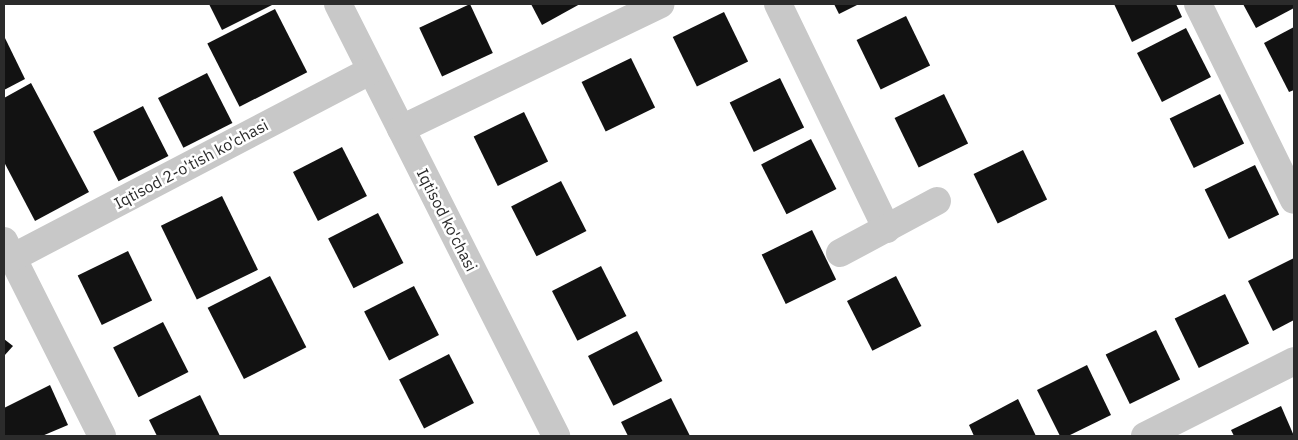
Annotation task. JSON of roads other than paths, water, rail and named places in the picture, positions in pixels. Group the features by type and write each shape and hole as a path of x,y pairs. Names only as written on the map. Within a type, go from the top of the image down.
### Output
{"street":[{"name":"Iqtisod ko'chasi","path":"338,4 556,436"},
{"path":"401,128 662,4"},
{"path":"778,4 887,229"},
{"path":"1198,4 1294,200"},
{"name":"Iqtisod 2-o'tish ko'chasi","path":"8,250 370,70"},
{"path":"840,252 887,229 937,201"},
{"path":"8,250 102,436"},
{"path":"1145,436 1294,360"}]}
